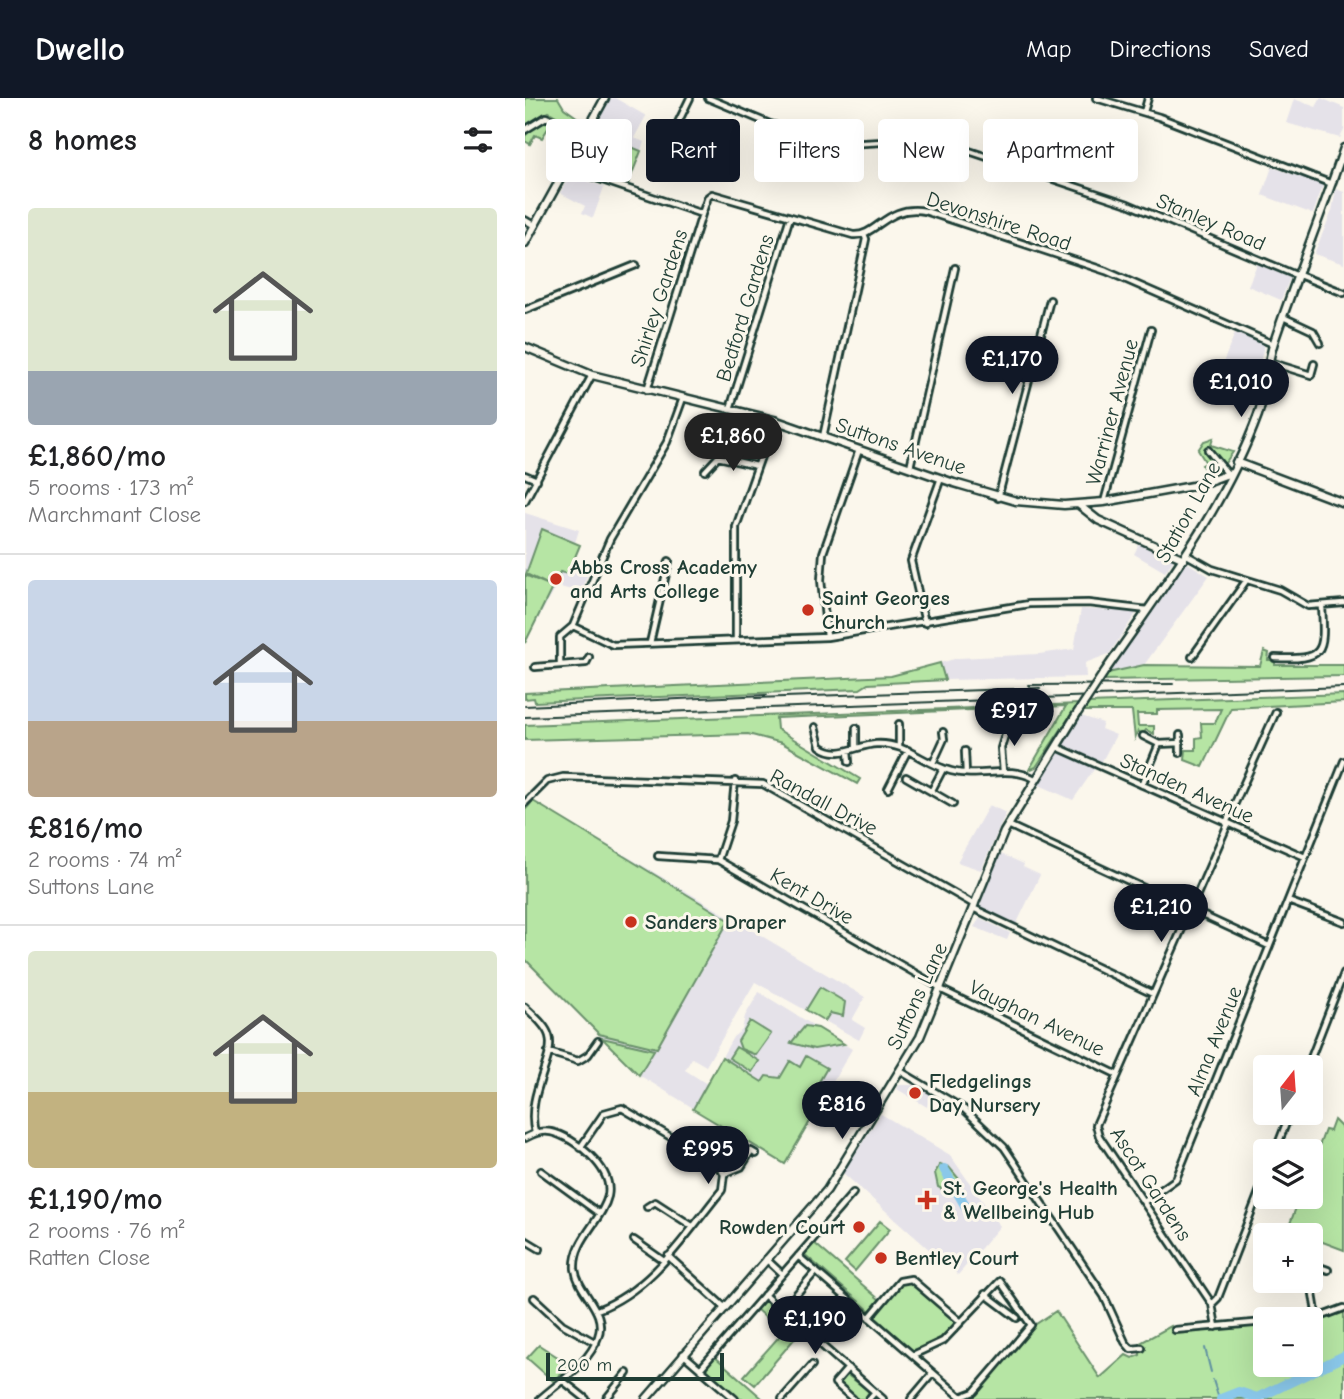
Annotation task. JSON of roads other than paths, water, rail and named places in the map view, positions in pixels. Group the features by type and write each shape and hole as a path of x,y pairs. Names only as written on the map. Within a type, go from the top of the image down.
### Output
{"street":[{"path":"593,119 605,98"},
{"path":"680,119 690,98"},
{"name":"Stanley Road","path":"708,98 770,124 846,144 919,140 951,145 1128,204 1344,293"},
{"path":"1096,98 1145,112 1332,184"},
{"path":"1145,112 1148,98"},
{"path":"525,130 546,117 551,119"},
{"name":"Station Lane","path":"1076,715 1185,557 1236,462 1258,414 1273,344 1344,148"},
{"path":"525,243 559,182"},
{"path":"608,182 702,214 708,197 712,194 853,235 864,234 866,239 823,438"},
{"name":"Devonshire Road","path":"864,234 898,211 925,211 1106,271 1273,344"},
{"name":"Shirley Gardens","path":"647,390 702,214"},
{"name":"Bedford Gardens","path":"730,410 790,217"},
{"path":"525,220 535,226"},
{"path":"525,310 636,265"},
{"path":"910,467 955,268"},
{"path":"998,498 1050,300"},
{"path":"1283,317 1313,331 1320,343"},
{"name":"Warriner Avenue","path":"1104,502 1151,330"},
{"name":"Suttons Avenue","path":"525,347 592,375 774,420 998,498 1041,504 1079,505 1198,485 1229,473"},
{"path":"1268,361 1311,375 1314,364"},
{"path":"525,501 592,375"},
{"path":"560,665 559,639 573,626 610,539 667,442 683,398"},
{"path":"736,640 736,527 774,420"},
{"path":"827,637 821,580 823,553 859,450"},
{"name":"Station Lane","path":"1208,450 1229,473"},
{"path":"705,471 718,457 757,467"},
{"path":"1236,462 1344,503"},
{"path":"525,475 537,480"},
{"path":"925,623 911,561 941,478"},
{"path":"1079,505 1098,520 1212,569 1280,590 1300,604 1322,607 1344,603"},
{"path":"650,643 669,561"},
{"path":"1192,657 1246,581"},
{"path":"573,626 607,644 650,643 827,637 1029,604 1089,603 1148,610"},
{"path":"1275,657 1306,659 1317,652 1323,638 1322,607"},
{"path":"535,667 586,663 589,657"},
{"path":"1118,1074 1276,712"},
{"name":"Suttons Lane","path":"646,1399 723,1306 827,1189 900,1070 942,989 1008,825 1076,715"},
{"path":"1003,771 1001,748 1009,722"},
{"path":"899,724 899,746"},
{"path":"815,727 817,740 825,750 849,751 879,743 899,746 943,769 966,773 1019,771 1035,779"},
{"path":"856,728 856,747"},
{"path":"933,763 944,738 943,732"},
{"path":"1179,735 1180,753"},
{"path":"1143,736 1159,744 1179,743"},
{"path":"1143,785 1159,744"},
{"name":"Standen Avenue","path":"1057,747 1305,857"},
{"path":"888,789 908,750"},
{"path":"849,751 849,762"},
{"path":"965,751 966,773"},
{"name":"Alma Avenue","path":"1144,1202 1176,1179 1344,761"},
{"path":"932,790 943,769"},
{"name":"Randall Drive","path":"525,803 547,781 563,776 735,781 772,787 975,908 1153,995"},
{"path":"906,777 953,804"},
{"path":"718,860 731,821 735,781"},
{"path":"1008,825 1269,946"},
{"name":"Kent Drive","path":"658,856 718,860 942,989"},
{"path":"1288,901 1344,922"},
{"path":"1312,1055 1344,974"},
{"name":"Vaughan Avenue","path":"942,989 1118,1074"},
{"path":"525,1007 549,1035 548,1052 531,1105 535,1133"},
{"path":"548,1052 577,1060 588,1055 598,1041"},
{"path":"900,1070 964,1109 1003,1147 1104,1296 1125,1342 1131,1349 1142,1348"},
{"name":"Ascot Gardens","path":"1118,1074 1096,1129 1212,1304"},
{"path":"580,1148 604,1113 622,1108 716,1164 724,1174 722,1190 666,1259 631,1293 597,1310"},
{"path":"525,1138 535,1133 557,1134 580,1148 597,1163 607,1181 608,1192 600,1214 582,1242 575,1263 579,1283 597,1310 600,1330 596,1343 588,1357 540,1399"},
{"path":"724,1174 738,1170 751,1151 756,1154"},
{"path":"541,1171 600,1214"},
{"path":"700,1368 853,1193"},
{"path":"647,1207 655,1202 692,1226"},
{"path":"1216,1327 1212,1304 1218,1298 1253,1208"},
{"path":"525,1240 540,1249"},
{"path":"633,1240 666,1259 723,1306"},
{"path":"798,1256 933,1373 961,1396 967,1396 1031,1325 1003,1282 996,1282 943,1341 913,1355"},
{"path":"766,1258 782,1274"},
{"path":"1323,1268 1328,1270"},
{"path":"782,1311 816,1271"},
{"path":"869,1318 905,1279 911,1279 961,1322"},
{"path":"985,1294 1017,1318"},
{"path":"764,1295 883,1399"},
{"path":"811,1336 845,1297"},
{"path":"534,1298 562,1324 596,1343"},
{"path":"1323,1316 1344,1308"},
{"path":"1175,1330 1253,1323"},
{"path":"682,1354 735,1399"},
{"path":"782,1399 812,1365"},
{"path":"848,1368 835,1383 853,1399"},
{"path":"606,1399 627,1373"},
{"path":"911,1399 933,1373"},
{"path":"562,1380 586,1399"},
{"path":"869,1399 875,1392"}],"waterway":[{"path":"944,1169 969,1212"},
{"path":"1205,1348 1211,1372"},
{"path":"1221,1399 1239,1392 1257,1398 1344,1356"},
{"path":"1213,1380 1219,1399"}],"railway":[{"path":"1029,685 1173,684"},
{"path":"525,717 1344,687"},
{"path":"756,698 1040,688"},
{"path":"525,706 767,695"}],"place":[{"name":"Abbs Cross Academy and Arts College","path":"556,579"},
{"name":"Saint Georges Church","path":"808,610"},
{"name":"Sanders Draper","path":"631,922"},
{"name":"Fledgelings Day Nursery","path":"915,1093"},
{"name":"St. George's Health & Wellbeing Hub","path":"927,1200"},
{"name":"Rowden Court","path":"859,1227"},
{"name":"Bentley Court","path":"881,1258"}]}
